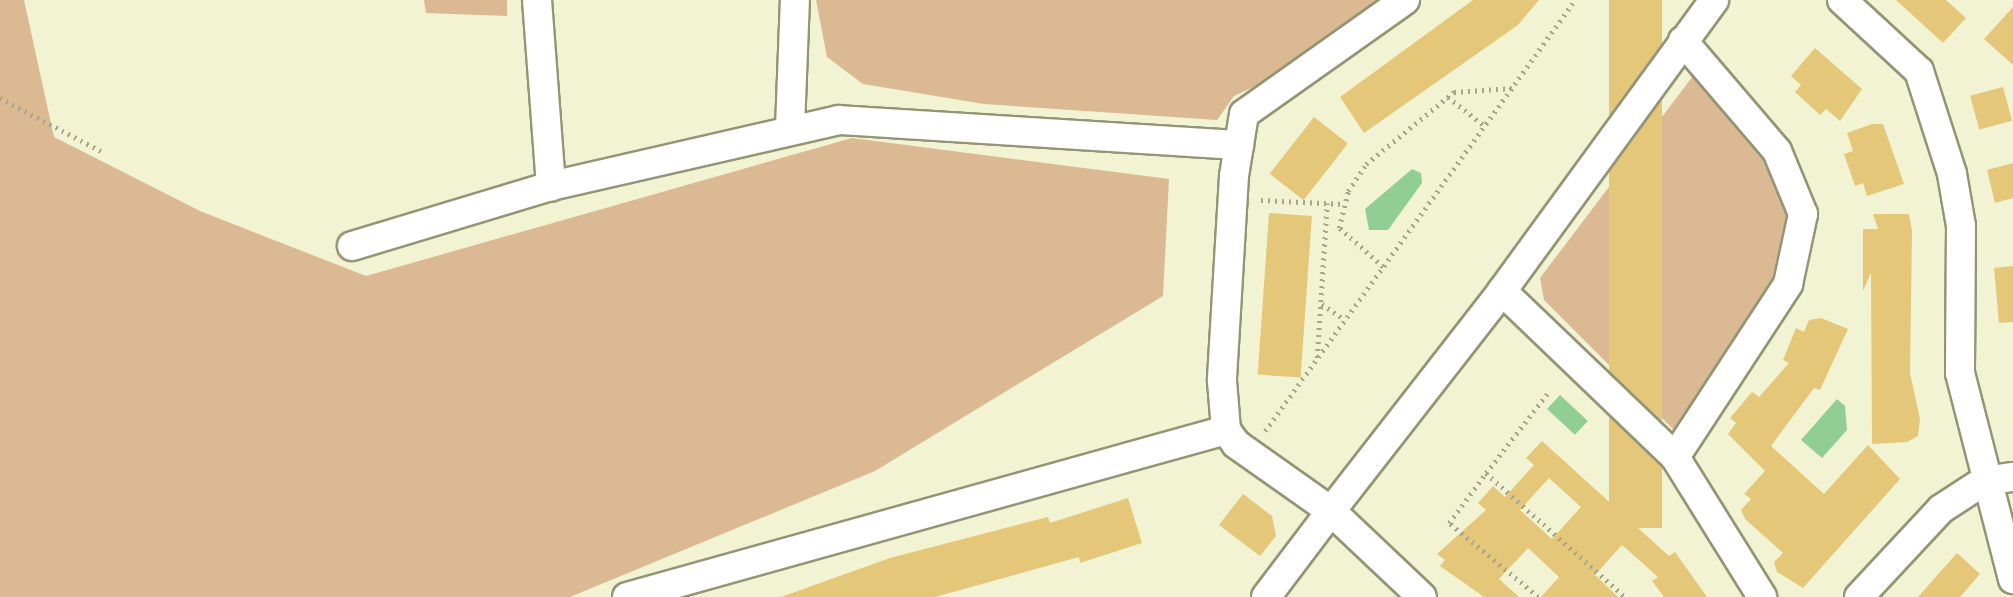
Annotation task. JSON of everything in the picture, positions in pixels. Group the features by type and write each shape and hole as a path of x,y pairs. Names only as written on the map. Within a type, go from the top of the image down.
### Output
{"street":[{"path":"537,0 551,186"},
{"path":"790,128 795,0"},
{"path":"1405,0 1244,114 1239,145 1222,381 1226,430 1236,444 1331,511 1422,597"},
{"path":"1266,597 1503,291 1714,0"},
{"path":"1842,0 1919,71 1952,174 1961,226 1960,373 1984,481 2013,579"},
{"path":"1675,457 1788,284 1803,214 1777,151 1683,41"},
{"path":"352,246 551,186 790,128 838,120 1239,145"},
{"path":"1503,291 1675,457 1762,597"},
{"path":"627,597 1226,430"},
{"path":"1859,597 1941,509 1984,481 2013,477"}],"path":[{"path":"1265,431 1575,0"},
{"path":"1383,268 1344,238 1344,204 1381,147 1448,96 1513,88"},
{"path":"1448,96 1485,126"},
{"path":"0,98 103,152"},
{"path":"1261,200 1344,204"},
{"path":"1317,359 1327,203"},
{"path":"1321,303 1345,320"},
{"path":"1538,597 1449,523 1547,394"},
{"path":"1486,473 1625,597"}],"shaded area":[{"path":"0,0 24,0 54,137 200,211 366,276 852,138 1169,179 1163,296 875,471 570,597 0,597"},
{"path":"424,0 507,0 507,16 426,13"},
{"path":"816,0 1385,0 1275,77 1234,96 1217,120 984,104 863,84 827,57"},
{"path":"1693,76 1765,156 1790,213 1787,254 1767,299 1679,435 1544,300 1540,278"},
{"path":"1412,169 1421,173 1422,183 1388,230 1369,230 1365,209"},
{"path":"1560,395 1588,421 1575,435 1547,409"},
{"path":"1837,399 1845,406 1847,430 1822,458 1801,440"}],"building":[{"path":"1473,0 1539,0 1518,25 1364,133 1340,97"},
{"path":"1609,0 1662,0 1662,528 1609,528"},
{"path":"1896,0 1946,0 1966,18 1943,43"},
{"path":"2013,7 2013,65 1984,39"},
{"path":"1815,48 1862,89 1840,121 1826,109 1820,115 1795,92 1801,85 1791,76"},
{"path":"2003,87 2012,121 1979,130 1970,96"},
{"path":"1314,117 1348,143 1304,200 1270,174"},
{"path":"1872,124 1883,124 1904,184 1867,196 1863,183 1855,186 1844,154 1853,151 1847,133"},
{"path":"2013,163 2013,198 1995,203 1987,170"},
{"path":"1269,213 1312,216 1301,378 1258,375"},
{"path":"1873,214 1909,214 1912,231 1910,373 1920,419 1918,436 1907,442 1872,444 1871,273 1863,291 1863,229 1878,229"},
{"path":"2013,266 2013,322 1999,323 1994,268"},
{"path":"1821,318 1848,329 1820,390 1814,388 1771,446 1824,494 1868,445 1900,479 1803,588 1777,572 1774,562 1783,553 1745,519 1741,510 1751,499 1744,494 1765,471 1728,434 1736,423 1730,418 1752,392 1759,397 1789,363 1783,360 1796,328 1804,332 1809,320"},
{"path":"1542,441 1669,556 1675,552 1707,597 1664,597 1652,581 1658,577 1622,545 1595,575 1618,597 1541,597 1559,577 1528,548 1499,579 1519,597 1484,597 1440,566 1445,560 1437,554 1486,510 1478,503 1493,486 1505,497 1534,465 1526,458","holes":["1549,478 1581,507 1552,539 1520,510"]},
{"path":"1243,494 1272,516 1276,536 1260,556 1219,525"},
{"path":"1128,498 1142,543 1080,563 1079,557 935,597 781,597 890,558 1048,517 1050,523"},
{"path":"1957,553 1980,574 1960,597 1918,597"}]}
